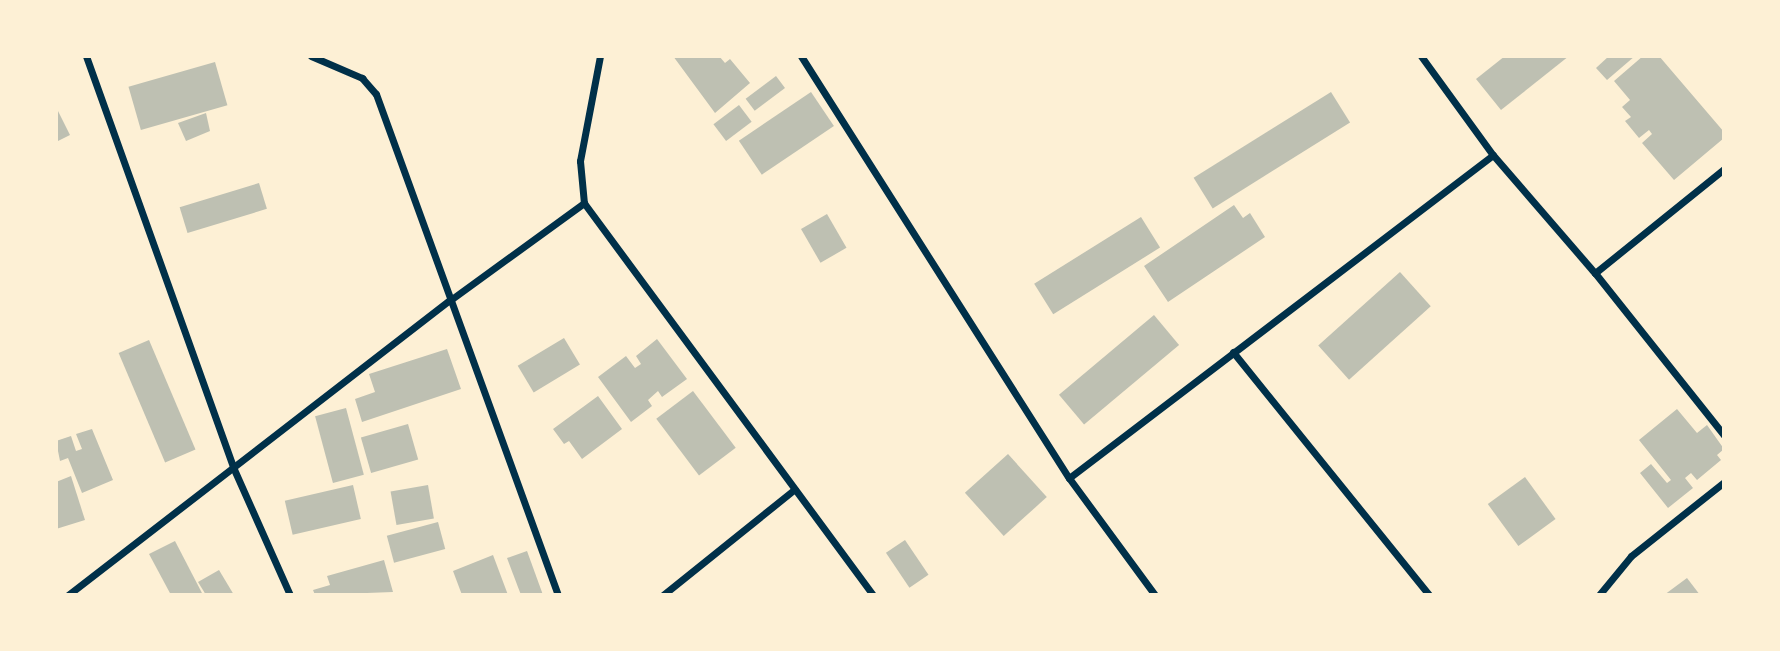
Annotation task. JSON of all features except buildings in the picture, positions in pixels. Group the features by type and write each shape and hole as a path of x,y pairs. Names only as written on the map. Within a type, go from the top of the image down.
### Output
{"street":[{"path":"86,56 233,467 290,595"},
{"path":"311,56 362,78 376,94 558,595"},
{"path":"600,56 580,161 584,203 873,595"},
{"path":"801,56 1069,478 1155,595"},
{"path":"1423,57 1493,155 1595,273 1724,435"},
{"path":"1069,478 1493,155"},
{"path":"1595,273 1724,169"},
{"path":"68,595 449,301 584,203"},
{"path":"1233,352 1429,595"},
{"path":"1599,595 1612,574 1631,556 1724,482"},
{"path":"663,595 795,489"}]}
